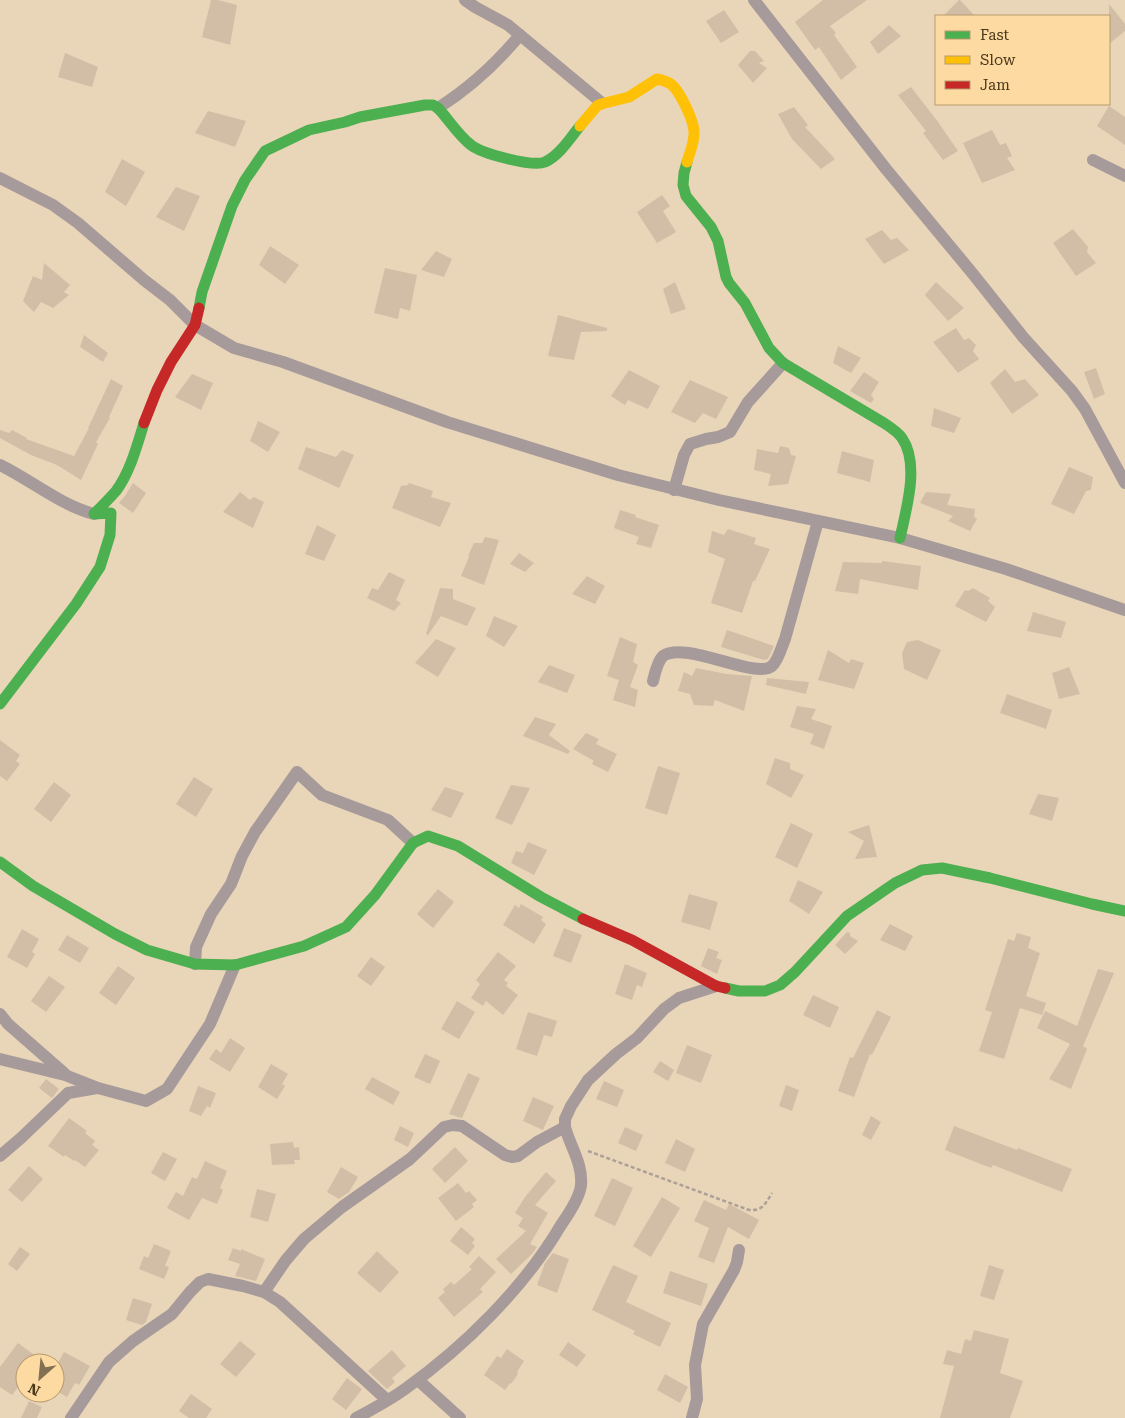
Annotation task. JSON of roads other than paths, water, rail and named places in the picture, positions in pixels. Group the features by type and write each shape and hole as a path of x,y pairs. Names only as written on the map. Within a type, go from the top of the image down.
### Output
{"street":[{"path":"465,0 508,25 602,103"},
{"path":"754,0 886,169 974,274 1023,337 1072,391 1085,409 1125,483"},
{"path":"438,108 471,85 504,55 520,35"},
{"path":"94,514 116,491 124,477 157,390 171,362 195,325 202,292 232,206 245,180 265,151 309,130 360,117 434,105 472,146 486,153 539,164 555,156 597,106 630,96 657,79 672,85 679,94 694,129 694,137 684,173 683,186 686,196 711,227 718,242 729,284 745,303 769,348 783,363 884,423 904,440 908,450 911,471 910,497 900,538"},
{"path":"1093,160 1125,176"},
{"path":"0,178 53,205 78,223 170,300 195,325 234,348 283,362 447,422 618,475 674,490 900,538 1006,569 1125,610"},
{"path":"674,490 684,455 690,444 730,432 748,402 783,363"},
{"path":"0,465 83,511 94,514 111,513"},
{"path":"0,704 76,604 100,567 110,535 111,513 116,491"},
{"path":"653,680 662,657 671,652 685,652 752,668 772,666 786,639 818,521"},
{"path":"196,964 196,947 211,914 231,884 242,856 255,832 297,772 322,795 388,820 413,843"},
{"path":"0,862 33,886 115,934 147,950 196,964 235,965 304,946 346,927 375,895 413,843 428,836 458,846 541,897 591,924 632,940 716,986 739,991 766,991 780,985 795,972 847,916 895,883 922,870 942,868 1092,904 1125,910"},
{"path":"0,1059 66,1075 98,1088 146,1101 167,1089 210,1024 235,965"},
{"path":"356,1418 404,1390 444,1360 510,1295 550,1243 572,1208 581,1187 581,1173 565,1127 565,1119 588,1080 616,1054 637,1038 664,1009 679,998 716,986"},
{"path":"0,1014 8,1024 66,1075"},
{"path":"0,1156 68,1093 98,1088"},
{"path":"264,1292 286,1260 304,1239 342,1206 410,1159 444,1127 453,1124 462,1126 505,1155 512,1157 518,1156 537,1142 565,1127"},
{"path":"692,1418 697,1399 695,1365 700,1332 734,1270 739,1250"},
{"path":"71,1418 109,1362 133,1341 172,1314 200,1282 208,1279 264,1292 280,1302 388,1400"},
{"path":"418,1380 460,1418"}]}
